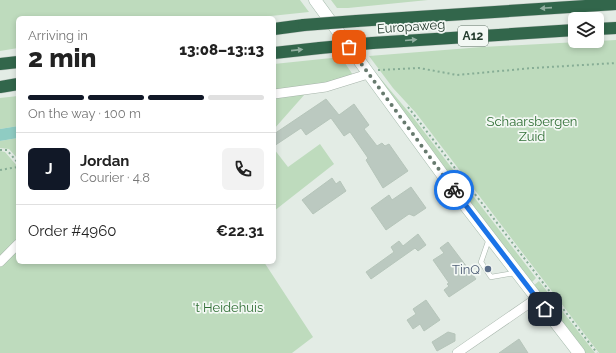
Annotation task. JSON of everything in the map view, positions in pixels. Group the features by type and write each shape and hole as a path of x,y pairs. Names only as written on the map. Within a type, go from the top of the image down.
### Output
{"highway":[{"name":"A12","path":"585,6 616,1"},
{"name":"Europaweg","path":"276,29 356,21 616,4"},
{"path":"604,29 616,28"},
{"name":"Europaweg","path":"276,53 372,43 568,30"},
{"path":"0,64 16,62"},
{"path":"0,87 16,84"}],"main road":[{"path":"315,0 372,72 490,237 579,353"}],"street":[{"path":"276,94 326,87 372,72"},
{"path":"0,262 16,246"},
{"path":"457,353 537,298"}],"lane":[{"path":"490,237 481,262 492,276 518,273"}],"path":[{"path":"372,72 419,68 457,75 533,68 616,63"},
{"path":"372,72 380,75"},
{"path":"405,104 597,353"},
{"path":"0,150 7,150 16,161"},
{"path":"0,170 16,167"}],"green space":[{"path":"0,0 300,0 309,12 271,16 16,16 16,48 0,51"},
{"path":"331,0 428,0 337,8"},
{"name":"Schaarsbergen Zuid","path":"616,40 616,353 599,353 416,113 393,88 369,56 482,47 568,43 568,48 604,48 604,41"},
{"path":"341,57 353,75 326,83 276,91 276,64"},
{"path":"375,72 412,116 536,278 531,283 438,162"},
{"path":"305,94 276,127 276,97"},
{"path":"16,96 16,126 0,129 0,98"},
{"path":"16,138 16,157 9,149 0,148 0,141"},
{"path":"320,144 334,164 276,209 276,152 288,167"},
{"path":"0,151 5,152 16,165 16,242 0,258"},
{"name":"'t Heidehuis","path":"16,249 16,264 265,264 313,337 292,353 0,353 0,265"},
{"path":"539,281 595,353 584,353 533,286"}],"water":[{"path":"16,126 16,138 0,141 0,129"}],"building":[{"path":"326,99 339,115 354,104 369,125 364,129 377,146 382,143 385,146 389,144 408,171 383,188 366,160 368,158 350,132 344,136 331,118 306,135 301,128 276,145 276,133"},
{"path":"332,178 336,184 340,181 346,191 313,214 302,200"},
{"path":"411,187 426,208 414,216 409,214 386,230 371,208 389,195 392,200"},
{"path":"418,234 426,245 418,251 415,248 371,279 366,272 394,252 391,247 399,241 403,246"},
{"path":"448,242 476,279 449,297 444,290 449,286 447,284 449,283 433,260 444,253 440,248"},
{"path":"426,300 440,320 424,331 420,324 413,329 407,320 416,314 413,309"},
{"path":"448,332 455,334 455,341 437,351 432,342"},
{"path":"519,339 528,353 499,353"}],"way so far":[{"path":"349,47 454,190"}],"place":[{"name":"TinQ","path":"488,269"}],"route":[{"path":"454,190 545,309"}]}
